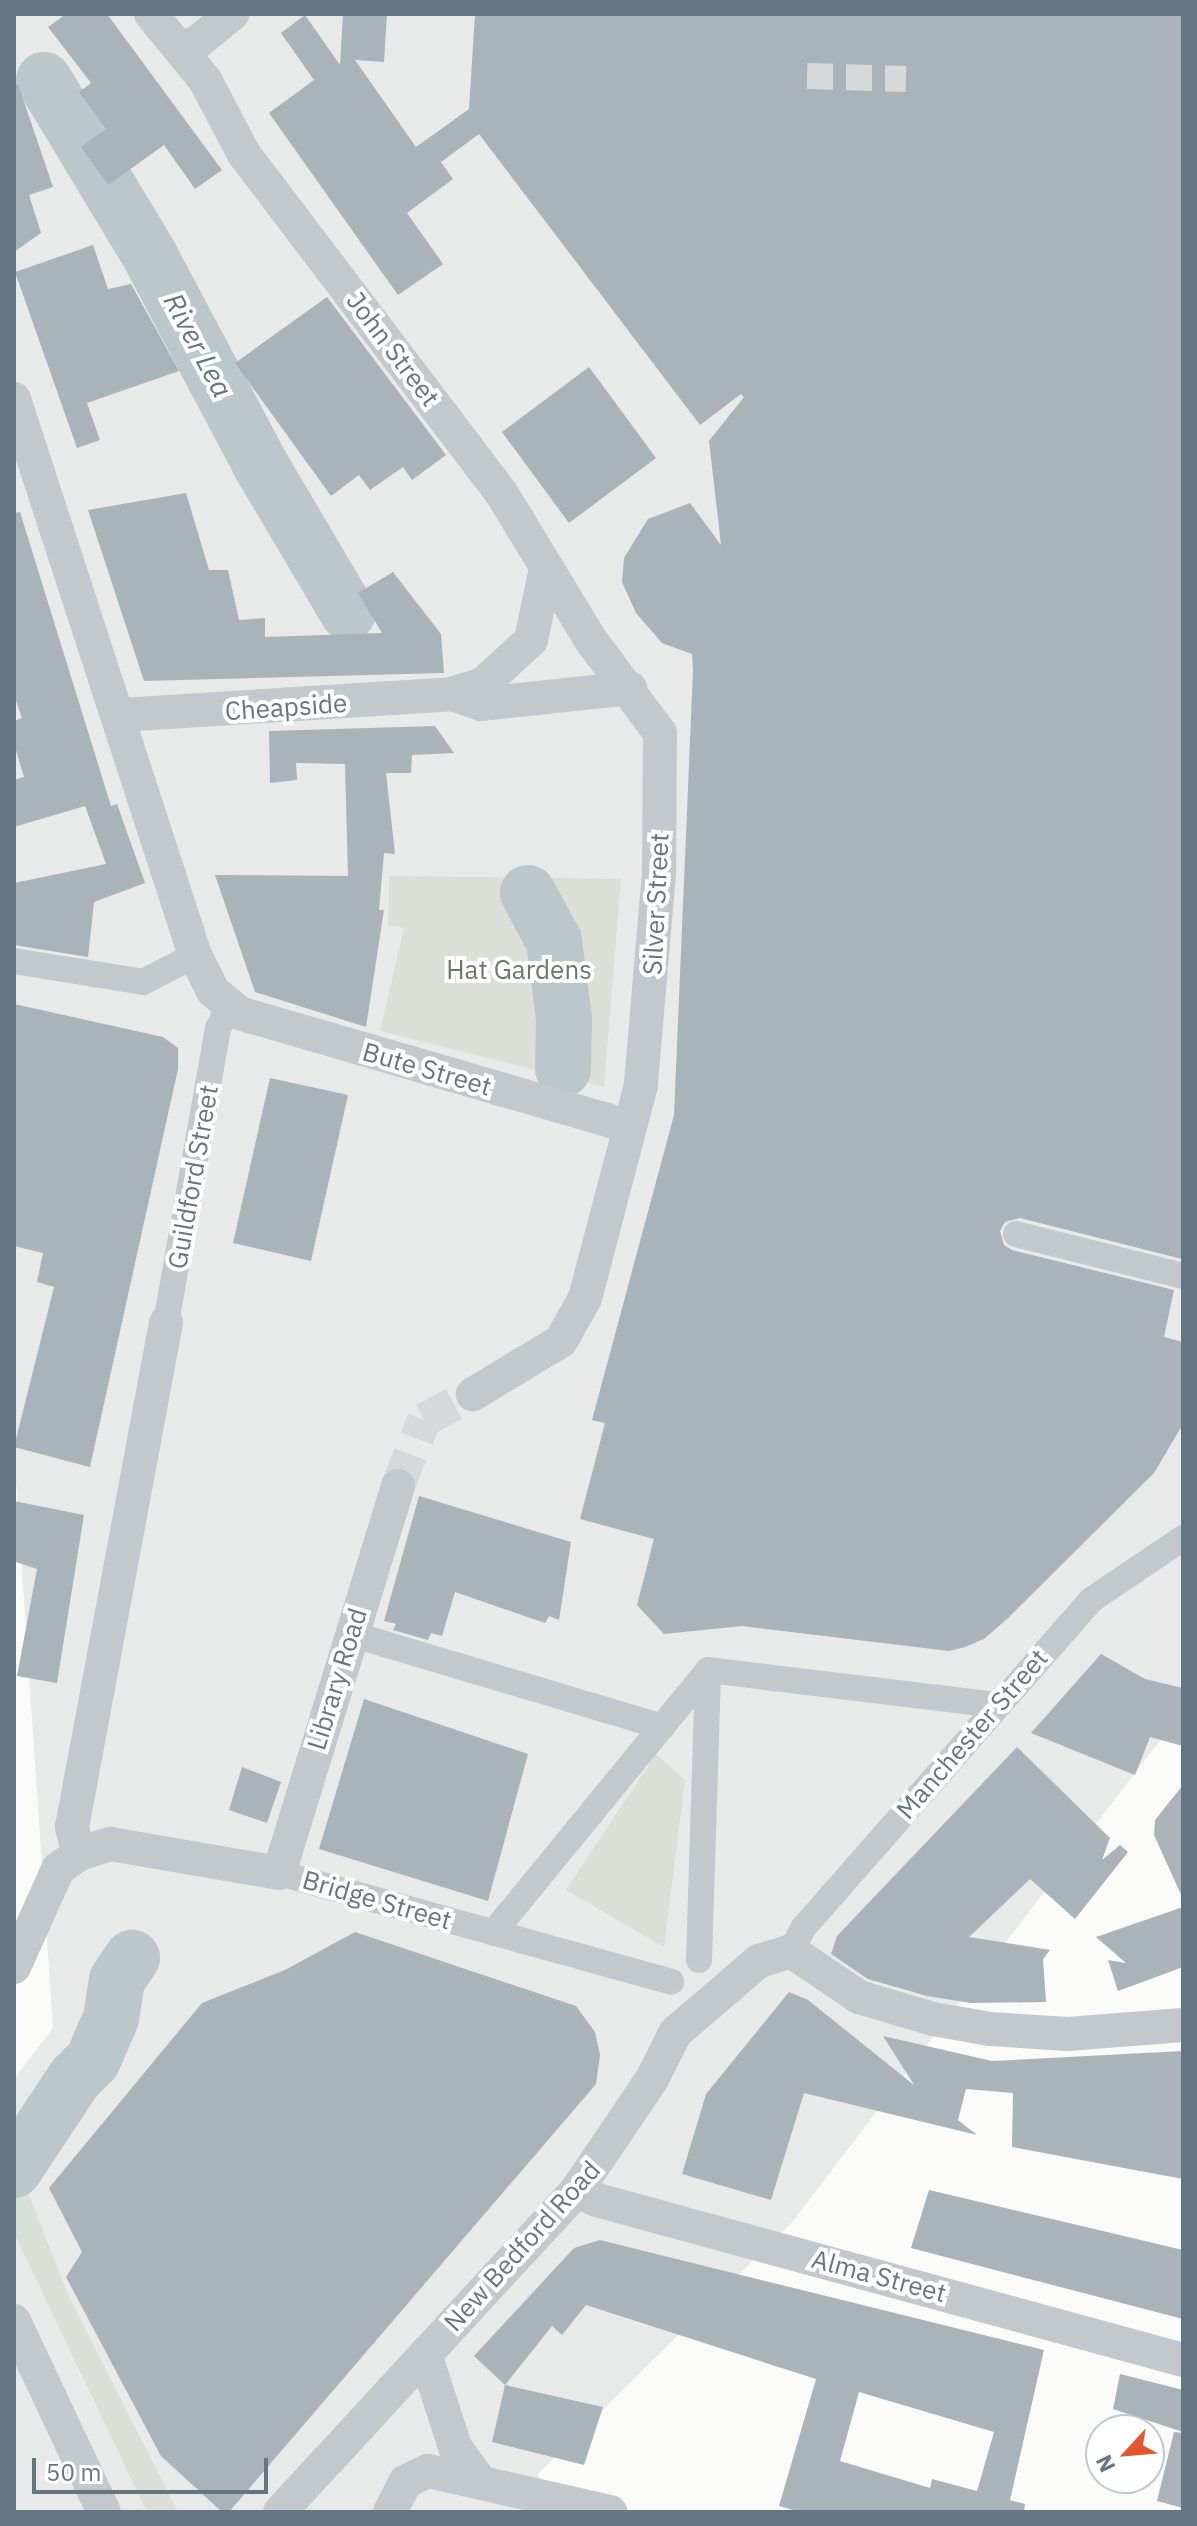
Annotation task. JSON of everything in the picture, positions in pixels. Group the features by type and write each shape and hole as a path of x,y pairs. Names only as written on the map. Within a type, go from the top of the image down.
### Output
{"street":[{"name":"John Street","path":"151,14 205,80 244,154 502,494 590,639 630,688"},
{"path":"180,46 195,44 232,14"},
{"path":"14,399 121,715 195,955 205,980 228,1007"},
{"path":"451,694 483,684 531,640 546,568"},
{"path":"451,694 481,704 630,688"},
{"name":"Silver Street","path":"627,1126 641,1085 653,977 662,751 660,733 630,688"},
{"name":"Cheapside","path":"121,715 451,694"},
{"path":"14,961 143,982 195,955"},
{"name":"Bute Street","path":"228,1007 627,1126"},
{"name":"Guildford Street","path":"79,1854 72,1827 218,1029 228,1007"},
{"path":"473,1394 547,1352 571,1328 585,1298 627,1126"},
{"path":"1016,1234 1183,1276"},
{"name":"Library Road","path":"279,1873 398,1486"},
{"name":"Manchester Street","path":"791,1951 804,1927 1091,1600 1181,1544"},
{"path":"351,1634 662,1727"},
{"path":"708,1670 996,1705"},
{"path":"493,1933 708,1670"},
{"path":"699,1960 708,1670"},
{"name":"Bridge Street","path":"79,1854 110,1844 279,1873 671,1982"},
{"path":"14,1967 58,1869 79,1854"},
{"path":"791,1951 859,1997 933,2019 1068,2034 1183,2025"},
{"name":"New Bedford Road","path":"280,2512 577,2190 652,2079 675,2033 759,1961 791,1951"},
{"name":"Alma Street","path":"577,2190 597,2200 1183,2360"},
{"path":"14,2321 104,2512"},
{"path":"425,2354 455,2447 478,2479"},
{"path":"390,2512 395,2494 416,2474 428,2471 478,2479 610,2512"}],"shaded area":[{"path":"14,14 1183,14 1183,1710 793,2221 538,2474 553,2512 14,2512 14,2079 53,2028 14,1452"}],"green space":[{"name":"Hat Gardens","path":"389,876 621,879 604,1087 380,1031 404,928 388,925"},
{"path":"656,1754 685,1780 664,1947 566,1890"},
{"path":"14,2157 69,2297 178,2512 147,2512 14,2233"}],"building":[{"path":"66,14 107,14 222,170 195,189 164,145 108,185 81,147 106,129 79,92 91,83 48,27"},
{"path":"343,14 387,14 384,62 355,60 416,147 469,109 475,14 1183,14 1183,1253 1182,1259 1020,1218 1005,1222 1000,1231 1004,1245 1012,1250 1174,1290 1164,1337 1183,1342 1183,1424 1154,1473 1008,1618 984,1639 965,1647 949,1651 742,1626 664,1634 637,1605 654,1539 580,1519 605,1423 592,1420 674,1115 692,654 662,643 636,613 622,582 624,558 648,519 690,503 721,545 709,441 744,397 741,394 700,425 479,134 441,162 453,179 407,213 443,264 398,295 269,113 314,80 281,33 305,15 340,65"},
{"path":"18,84 53,187 29,195 41,233 14,252 14,85"},
{"path":"93,245 108,289 131,284 179,371 87,403 100,440 77,448 15,272"},
{"path":"327,297 446,455 412,480 403,467 370,490 359,475 331,496 235,363"},
{"path":"589,367 656,458 569,523 502,432"},
{"path":"186,493 209,570 228,570 239,620 265,618 265,637 382,633 358,593 393,572 441,634 444,673 144,681 88,510"},
{"path":"20,512 111,806 117,804 145,883 94,902 88,957 14,945 14,883 106,864 85,806 14,827 14,780 24,777 14,744 14,721 22,718 14,695 14,513"},
{"path":"435,726 454,753 412,755 411,773 386,773 395,854 384,853 379,910 384,910 366,1027 255,992 215,875 348,876 345,764 296,763 297,780 270,783 269,731"},
{"path":"14,1004 163,1037 178,1048 178,1069 90,1467 14,1447 54,1287 37,1282 43,1253 14,1246"},
{"path":"270,1078 348,1095 311,1261 233,1243"},
{"path":"419,1496 571,1542 559,1620 549,1616 545,1623 455,1592 442,1636 431,1633 428,1640 393,1630 396,1624 384,1621"},
{"path":"14,1501 84,1515 57,1683 17,1676 37,1569 16,1562"},
{"path":"1101,1654 1145,1679 1183,1688 1183,1746 1150,1737 1135,1775 1031,1733"},
{"path":"364,1699 528,1754 488,1901 319,1849"},
{"path":"1017,1747 1110,1838 1102,1860 1120,1845 1128,1852 1075,1919 1030,1879 969,1937 1050,1950 1043,1959 1046,2002 971,2003 927,1996 868,1979 831,1954 837,1936"},
{"path":"242,1767 281,1782 267,1823 229,1810"},
{"path":"1183,1785 1183,1899 1154,1835 1155,1820"},
{"path":"1183,1907 1183,1967 1118,1991 1108,1960 1126,1963 1096,1937"},
{"path":"355,1932 576,2006 595,2032 600,2055 596,2084 229,2512 222,2512 161,2456 66,2277 82,2252 49,2188 202,2003 285,1970"},
{"path":"789,1992 808,2000 914,2085 883,2036 992,2061 1183,2051 1183,2179 1012,2147 1013,2093 966,2089 958,2120 977,2135 804,2093 771,2200 682,2174 706,2094"},
{"path":"929,2190 1183,2250 1183,2319 911,2248"},
{"path":"600,2240 1044,2350 1010,2500 1025,2504 1024,2512 800,2512 779,2506 816,2379 586,2305 562,2335 552,2326 505,2385 474,2356 574,2248","holes":["859,2392 994,2432 977,2491 932,2479 930,2488 840,2461"]},
{"path":"1120,2374 1183,2390 1183,2432 1165,2426 1165,2414 1128,2414 1113,2409"},
{"path":"505,2385 603,2407 584,2465 492,2442"},
{"path":"1174,2432 1183,2433 1183,2508 1157,2501 1159,2494 1165,2494 1165,2469"}],"waterway":[{"name":"River Lea","path":"44,80 150,256 263,469 348,613"},
{"name":"River Lea","path":"528,893 554,941 564,1018 563,1069"},
{"name":"River Lea","path":"14,2170 75,2078 93,2060 111,2018 117,1980 132,1958"}],"tunnel":[{"path":"807,76 906,79"},
{"path":"398,1486 424,1420 473,1394"}]}
